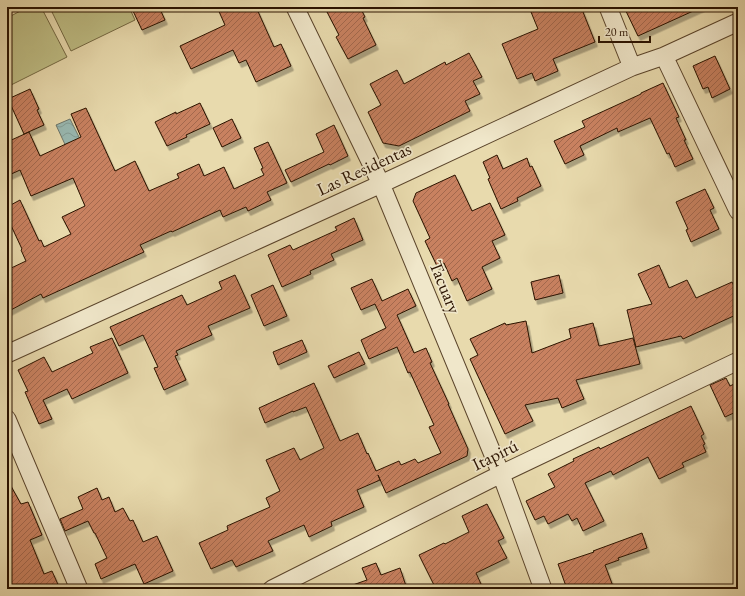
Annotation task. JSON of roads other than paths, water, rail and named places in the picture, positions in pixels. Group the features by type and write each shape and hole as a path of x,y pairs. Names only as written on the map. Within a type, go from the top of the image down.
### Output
{"street":[{"name":"Tacuary","path":"295,7 381,184 501,474 543,589"},
{"path":"608,7 632,68"},
{"name":"Las Residentas","path":"7,354 632,68 664,56 738,22"},
{"path":"664,56 738,211"},
{"name":"Itapirú","path":"272,589 501,474 738,360"},
{"path":"7,420 79,589"}],"water":[{"path":"70,119 82,143 69,153 56,125"}]}
